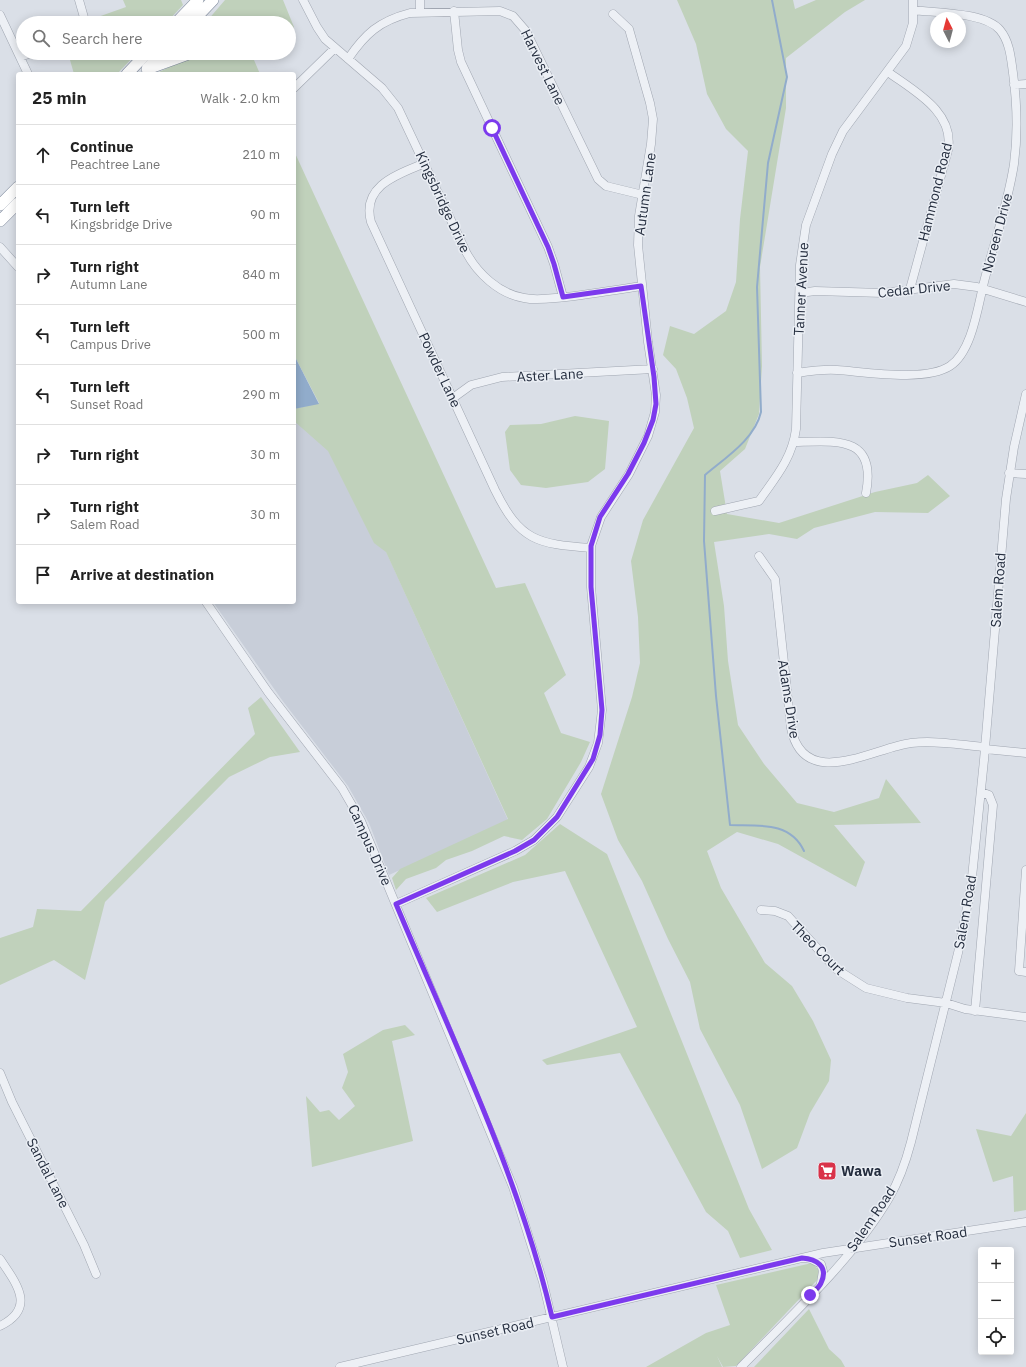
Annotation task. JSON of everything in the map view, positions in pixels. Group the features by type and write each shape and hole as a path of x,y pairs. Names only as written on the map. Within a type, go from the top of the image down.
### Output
{"highway":[{"path":"200,16 213,0"},
{"path":"181,16 190,5 196,16"},
{"path":"128,72 140,60"},
{"path":"145,72 156,60"},
{"path":"145,72 174,60"},
{"path":"0,206 16,189"},
{"path":"0,221 16,205"}],"street":[{"path":"80,0 84,16"},
{"name":"Kingsbridge Drive","path":"303,0 321,33 335,48 382,88 394,101 425,163 466,252 474,265 483,275 498,287 523,298 563,297 641,286"},
{"path":"420,0 420,12"},
{"name":"Tanner Avenue","path":"715,511 758,501 782,470 790,454 794,442 800,265 804,232 832,154 850,120 888,72 908,41 913,23 913,0"},
{"name":"Noreen Drive","path":"797,372 835,370 931,374 943,370 959,359 968,343 1003,213 1013,169 1016,130 1014,85 1007,44 997,27 979,18 913,10"},
{"path":"454,11 458,50 461,62 545,241 554,264 563,297"},
{"name":"Harvest Lane","path":"348,59 359,43 380,23 402,15 420,12 454,11 507,12 518,20 530,37 598,179 606,186 643,195"},
{"name":"Autumn Lane","path":"396,904 515,851 534,840 557,817 589,767 598,743 602,718 591,587 591,548 600,517 628,474 651,428 656,404 653,369 641,286 638,235 652,136 652,111 629,28 613,14"},
{"path":"0,15 16,49"},
{"path":"296,86 335,48"},
{"path":"21,60 27,72"},
{"name":"Hammond Road","path":"888,72 935,108 946,124 949,137 948,150 910,290"},
{"path":"1014,85 1026,84"},
{"name":"Powder Lane","path":"425,163 389,179 377,189 370,204 369,216 500,500 516,524 527,534 539,541 557,545 591,548"},
{"path":"1,251 16,265"},
{"name":"Cedar Drive","path":"800,293 815,291 875,294 947,284 982,289 1026,302"},
{"name":"Aster Lane","path":"453,398 471,385 502,377 653,369"},
{"name":"Salem Road","path":"741,1367 853,1248 888,1198 907,1156 946,1003 967,910 981,792 1001,542 1009,473 1026,394"},
{"path":"794,442 837,442 848,444 858,450 866,460 869,470 866,493"},
{"path":"1009,473 1026,474"},
{"name":"Adams Drive","path":"759,556 775,579 791,728 798,748 814,760 827,763 848,760 893,746 932,742 1026,753"},
{"name":"Campus Drive","path":"207,604 268,692 348,797 361,821 506,1168 538,1265 552,1317 563,1367"},
{"path":"974,1011 993,805 988,795 981,792"},
{"path":"1026,870 1019,971 1026,972"},
{"name":"Theo Court","path":"761,910 775,911 788,916 836,969 860,985 885,993 946,1003 974,1011 1026,1017"},
{"name":"Sandal Lane","path":"0,1072 12,1102 87,1251 96,1274"},
{"name":"Sunset Road","path":"340,1367 802,1258 853,1248 1026,1222"},
{"path":"802,1258 811,1259 821,1264 823,1270 821,1283"},
{"path":"0,1259 17,1284 21,1299 17,1314 12,1319 0,1326"}],"shaded area":[{"path":"319,404 508,820 389,875 369,823 348,786 282,700 214,604 296,604 296,409"}],"green space":[{"path":"123,0 181,0 183,5 173,16 101,16 126,7"},
{"path":"225,0 283,0 290,16 211,16"},
{"path":"677,0 793,0 795,9 816,0 865,0 845,12 786,58 786,108 760,267 762,366 759,414 745,449 720,471 727,514 779,523 875,492 917,483 928,475 950,496 928,513 875,512 814,528 797,539 769,534 714,542 724,606 728,661 738,725 764,764 797,803 834,812 879,798 886,779 921,823 834,825 865,862 856,887 778,844 737,832 707,851 721,888 765,963 792,986 813,1021 831,1060 829,1081 810,1113 797,1148 762,1169 740,1105 700,1029 690,982 668,939 642,881 618,840 601,794 632,697 640,663 638,617 631,561 643,520 694,428 687,398 676,369 663,355 670,326 694,334 726,311 736,282 740,219 748,151 726,129 707,94 696,44"},
{"path":"70,60 130,60 119,72 73,72"},
{"path":"184,60 254,60 259,72 159,72"},
{"path":"296,155 496,588 525,583 566,675 544,693 561,733 590,742 581,762 547,819 522,840 504,836 472,851 446,860 436,868 406,879 396,890 392,878 400,869 508,819 386,552 374,543 328,451 296,423 296,409 319,403 296,359"},
{"path":"575,416 609,421 605,469 588,482 546,488 521,485 510,470 505,432 510,425 541,424"},
{"path":"261,697 300,752 270,757 229,777 105,902 85,980 54,960 0,985 0,938 33,927 37,909 81,911 255,734 248,708"},
{"path":"560,824 607,854 749,1209 772,1250 740,1258 728,1231 706,1212 620,1053 547,1065 542,1060 637,1027 565,871 513,882 437,912 426,898 525,855"},
{"path":"405,1025 415,1035 392,1041 413,1141 312,1167 306,1096 320,1112 329,1110 339,1120 355,1106 342,1088 348,1072 343,1054 383,1030"},
{"path":"1026,1113 1026,1210 1014,1212 1013,1176 993,1182 976,1129 1011,1136"},
{"path":"812,1263 818,1269 820,1277 736,1366 723,1367 717,1356 722,1367 646,1367 706,1333 730,1325 716,1285"},
{"path":"809,1309 829,1349 841,1360 845,1367 754,1367"}],"water":[{"path":"296,359 319,404 296,409"}],"waterway":[{"path":"772,0 787,77 768,163 757,287 761,412 758,422 746,439 730,455 705,475 704,541 716,696 730,825 762,826 782,830 790,834 798,841 804,851"}],"place":[{"name":"Wawa","path":"827,1171"}],"route":[{"path":"492,128 548,247 563,297 641,286 654,377 656,404 651,428 628,474 611,503 600,517 591,546 591,587 602,701 602,718 598,743 589,767 557,817 534,840 515,851 396,904 506,1168 539,1270 552,1317 802,1258 817,1261 821,1264 823,1270 821,1283 810,1295"}]}
